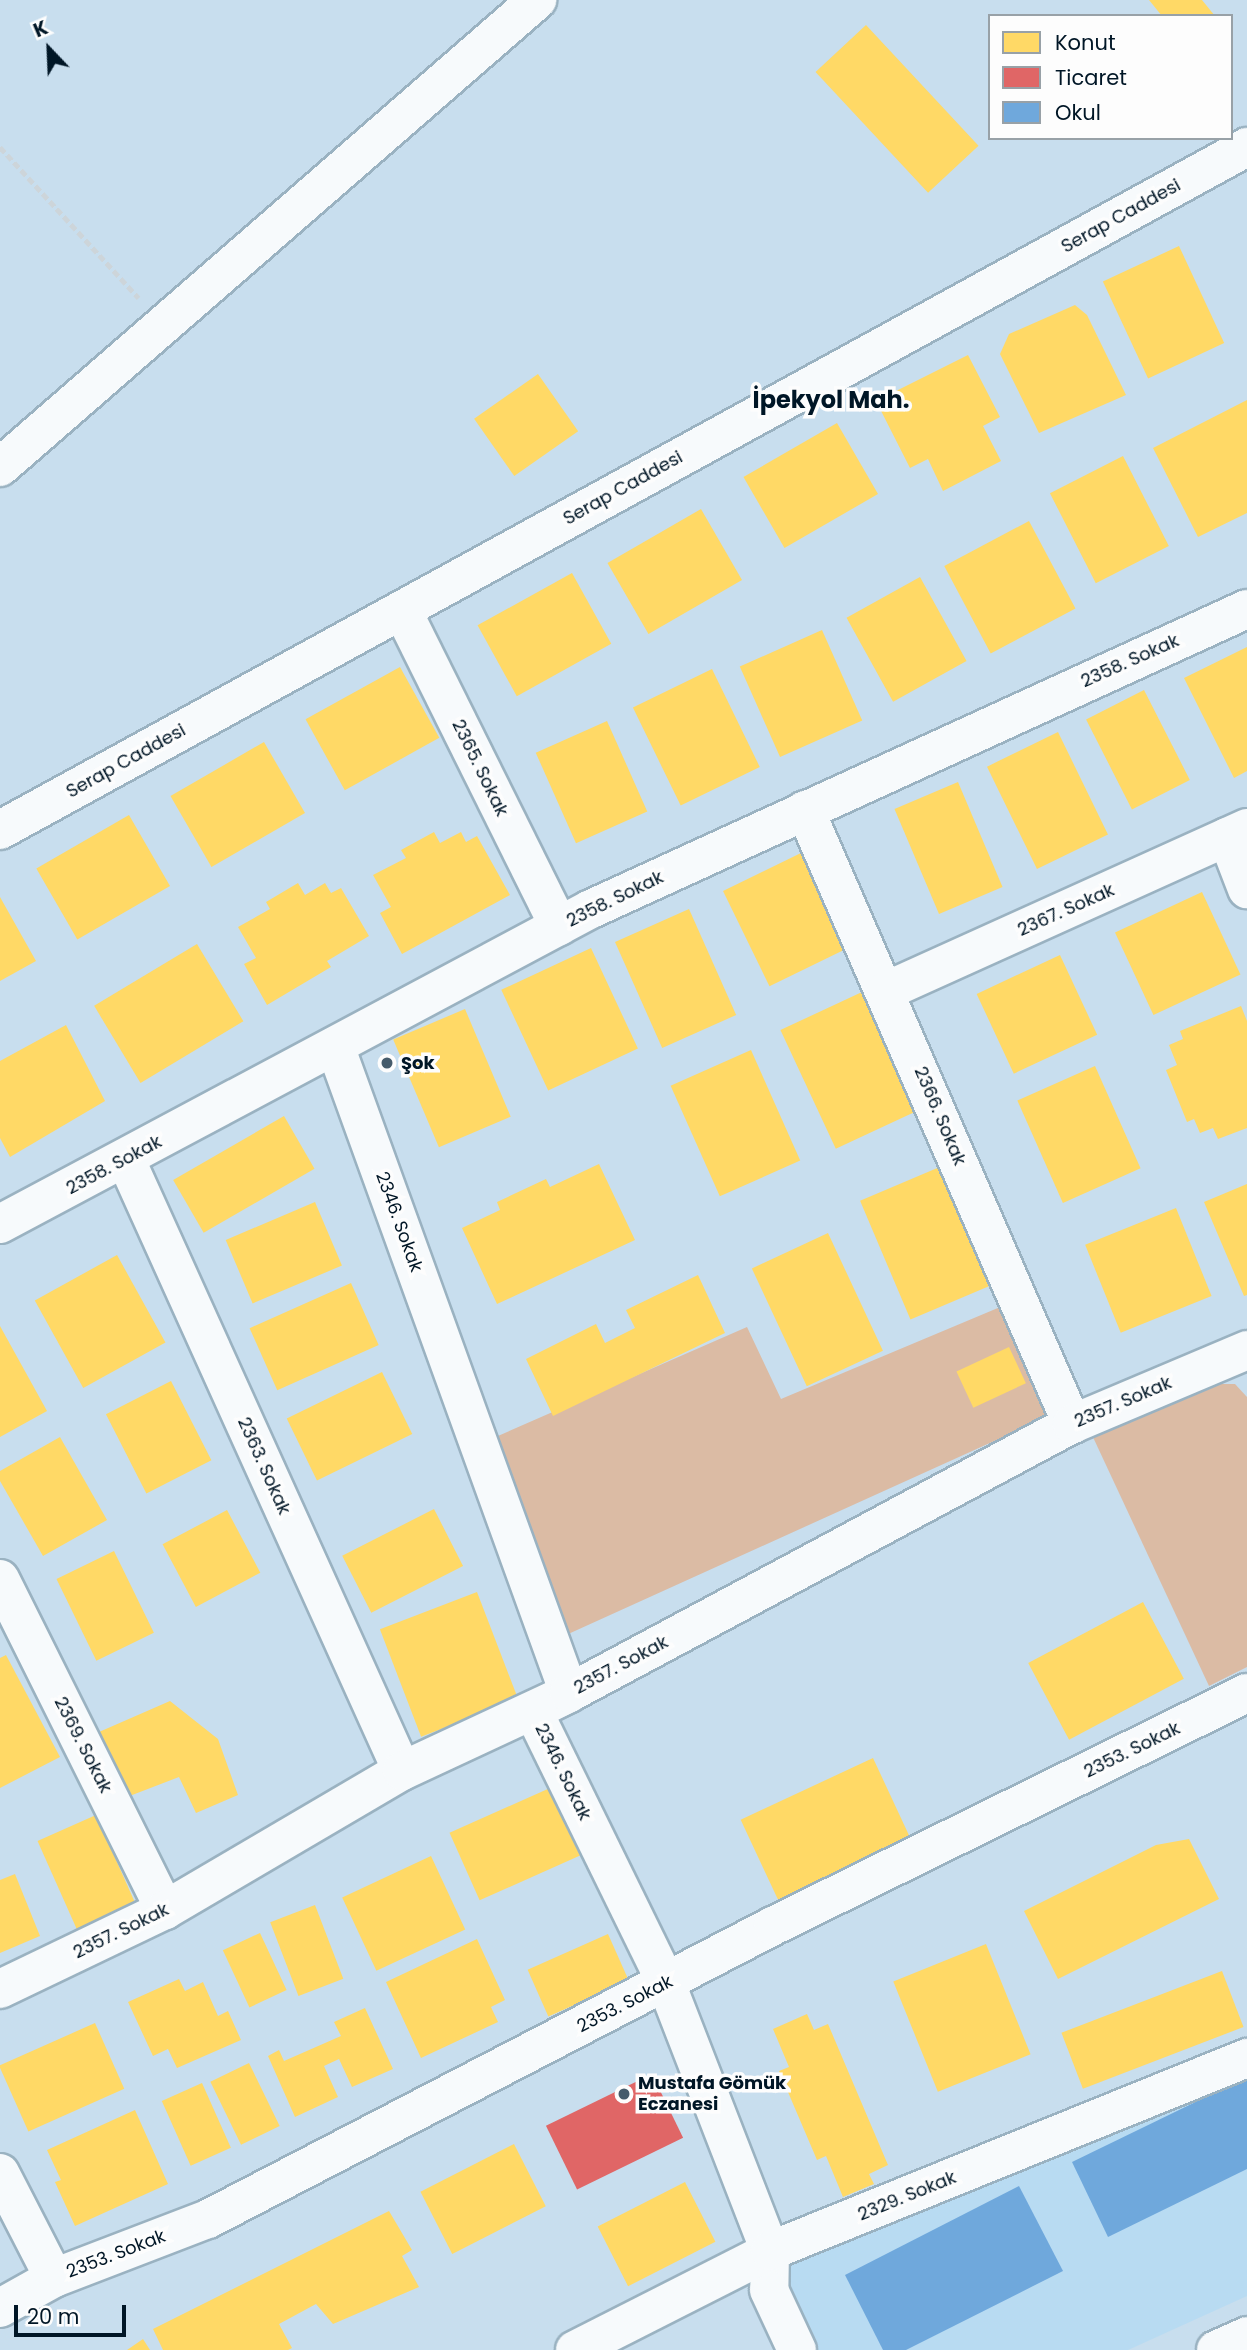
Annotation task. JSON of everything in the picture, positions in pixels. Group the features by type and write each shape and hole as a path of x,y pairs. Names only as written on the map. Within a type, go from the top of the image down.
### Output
{"street":[{"path":"0,467 537,0"},
{"name":"Serap Caddesi","path":"0,830 1247,147"},
{"name":"2358. Sokak","path":"0,1224 126,1160 559,926 805,810 1247,609"},
{"name":"2365. Sokak","path":"402,610 559,926"},
{"name":"2366. Sokak","path":"805,810 1072,1423"},
{"path":"1237,833 1247,889"},
{"name":"2367. Sokak","path":"886,991 1237,833"},
{"name":"2346. Sokak","path":"335,1046 569,1693 533,1711 666,1983 771,2251 769,2290 797,2350"},
{"name":"2363. Sokak","path":"126,1160 401,1771"},
{"name":"2357. Sokak","path":"0,1989 166,1910 401,1771 569,1693 1072,1423 1247,1350"},
{"name":"2369. Sokak","path":"0,1579 166,1910"},
{"name":"2353. Sokak","path":"0,2308 54,2278 208,2219 773,1926 1247,1693"},
{"name":"2329. Sokak","path":"575,2350 771,2251 1247,2058"},
{"path":"0,2173 54,2278"},
{"path":"1216,2350 1247,2336"}],"path":[{"path":"0,147 165,326"}],"shaded area":[{"path":"1005,1305 1056,1413 555,1640 475,1446 747,1327 781,1399"},
{"path":"1218,1384 1235,1384 1247,1397 1247,1667 1209,1686 1092,1435"},
{"path":"1247,2038 1247,2296 1128,2350 814,2350 774,2270"}],"building: Konut":[{"path":"1149,0 1202,0 1213,14 1160,14"},
{"path":"866,25 979,146 928,193 816,72"},
{"path":"1179,246 1224,343 1148,378 1103,281"},
{"path":"1075,305 1087,315 1126,395 1039,433 1000,354 1009,334"},
{"path":"968,355 1000,417 983,426 1001,461 943,491 928,459 910,468 876,401"},
{"path":"538,374 578,431 514,476 474,419"},
{"path":"1247,400 1247,513 1198,537 1153,448"},
{"path":"837,423 878,494 784,548 743,477"},
{"path":"1123,456 1169,546 1096,583 1050,493"},
{"path":"701,509 742,580 648,634 607,563"},
{"path":"1029,521 1075,608 991,653 944,566"},
{"path":"572,573 611,644 517,696 478,625"},
{"path":"920,577 967,661 893,702 847,618"},
{"path":"822,630 862,720 780,757 740,667"},
{"path":"1247,647 1247,771 1234,778 1184,678"},
{"path":"400,667 439,738 345,790 306,719"},
{"path":"712,669 760,767 681,806 633,708"},
{"path":"1144,690 1190,780 1132,810 1086,720"},
{"path":"607,721 647,811 576,843 536,753"},
{"path":"1058,732 1108,834 1037,869 987,767"},
{"path":"264,742 305,813 211,867 170,796"},
{"path":"958,782 1003,887 939,914 894,809"},
{"path":"129,815 170,886 77,940 36,868"},
{"path":"434,832 440,843 461,832 466,842 477,836 510,895 402,954 380,913 391,907 373,875 406,858 401,850"},
{"path":"803,852 849,947 769,986 723,891"},
{"path":"298,883 305,895 325,883 331,893 341,888 369,936 327,961 331,967 267,1005 244,964 256,958 238,927 270,909 266,902"},
{"path":"1202,892 1240,974 1153,1015 1115,933"},
{"path":"0,897 36,961 0,981"},
{"path":"689,909 736,1015 662,1048 615,942"},
{"path":"197,944 243,1021 140,1083 94,1006"},
{"path":"591,948 638,1049 548,1090 501,990"},
{"path":"1060,955 1097,1035 1014,1074 977,994"},
{"path":"862,992 917,1111 836,1149 780,1030"},
{"path":"1241,1006 1247,1021 1247,1128 1218,1139 1213,1128 1200,1133 1194,1119 1187,1122 1166,1070 1177,1065 1169,1045 1183,1039 1180,1031"},
{"path":"465,1009 511,1117 439,1147 393,1039"},
{"path":"66,1025 105,1101 10,1157 0,1138 0,1061"},
{"path":"751,1050 800,1161 720,1196 671,1086"},
{"path":"1095,1066 1141,1168 1063,1203 1017,1101"},
{"path":"284,1116 314,1169 204,1233 173,1180"},
{"path":"599,1164 635,1240 497,1304 462,1228 500,1210 497,1202 546,1179 550,1187"},
{"path":"942,1166 992,1285 910,1320 860,1201"},
{"path":"1247,1184 1247,1295 1244,1296 1204,1202"},
{"path":"315,1202 342,1266 253,1303 226,1240"},
{"path":"1176,1208 1212,1296 1121,1333 1085,1245"},
{"path":"828,1233 883,1351 807,1386 752,1268"},
{"path":"117,1255 165,1342 83,1388 35,1301"},
{"path":"698,1275 725,1333 553,1416 526,1359 596,1324 605,1343 635,1328 626,1310"},
{"path":"351,1283 379,1345 277,1390 250,1328"},
{"path":"0,1326 47,1411 0,1437"},
{"path":"1009,1347 1026,1383 973,1408 956,1372"},
{"path":"382,1372 412,1434 317,1480 287,1418"},
{"path":"171,1381 211,1460 146,1493 106,1414"},
{"path":"60,1437 107,1520 43,1556 0,1481 0,1471"},
{"path":"434,1509 463,1566 371,1613 342,1556"},
{"path":"227,1510 260,1573 196,1607 163,1544"},
{"path":"114,1551 154,1633 96,1661 56,1579"},
{"path":"477,1592 518,1699 421,1737 380,1629"},
{"path":"1143,1602 1184,1679 1069,1740 1028,1663"},
{"path":"6,1655 60,1757 0,1788 0,1658"},
{"path":"170,1701 218,1739 238,1795 196,1813 179,1777 127,1797 99,1732"},
{"path":"873,1758 911,1839 778,1900 741,1820"},
{"path":"550,1788 580,1856 480,1900 450,1833"},
{"path":"96,1815 137,1907 79,1933 38,1841"},
{"path":"1189,1839 1219,1899 1058,1979 1024,1911 1156,1845"},
{"path":"431,1856 465,1929 376,1971 342,1897"},
{"path":"15,1874 40,1936 0,1953 0,1880"},
{"path":"315,1905 343,1979 298,1996 270,1922"},
{"path":"260,1933 287,1990 249,2007 223,1950"},
{"path":"608,1934 629,1981 548,2016 528,1970"},
{"path":"477,1939 505,2000 491,2007 498,2022 421,2058 386,1982"},
{"path":"986,1944 1031,2054 938,2092 893,1981"},
{"path":"1222,1971 1244,2027 1083,2089 1061,2033"},
{"path":"179,1979 185,1991 203,1982 218,2016 228,2011 241,2040 177,2068 168,2049 153,2056 128,2002"},
{"path":"365,2008 393,2069 352,2087 339,2059 324,2066 338,2097 295,2117 268,2056 279,2050 284,2061 341,2036 334,2022"},
{"path":"807,2014 814,2030 828,2024 888,2165 869,2174 874,2184 843,2197 826,2156 817,2160 779,2071 789,2067 773,2029"},
{"path":"95,2023 124,2089 28,2131 0,2065"},
{"path":"249,2063 280,2126 241,2145 210,2082"},
{"path":"202,2083 231,2148 191,2166 162,2101"},
{"path":"135,2110 168,2184 75,2226 55,2182 61,2180 47,2150"},
{"path":"514,2144 546,2206 452,2254 420,2192"},
{"path":"685,2182 715,2242 628,2286 598,2226"},
{"path":"389,2211 412,2250 402,2256 419,2287 333,2324 316,2304 279,2324 292,2348 288,2350 163,2350 153,2329"},
{"path":"143,2339 150,2350 127,2350"}],"building: Ticaret":[{"path":"652,2074 683,2138 577,2190 546,2126"}],"building: Okul":[{"path":"1247,2077 1247,2169 1108,2237 1072,2162"},
{"path":"1019,2186 1063,2271 906,2350 883,2350 845,2275"}],"place":[{"name":"Şok","path":"387,1063"},
{"name":"Mustafa Gömük Eczanesi","path":"624,2094"}],"district":[{"name":"İpekyol Mah.","path":"831,400"}]}
